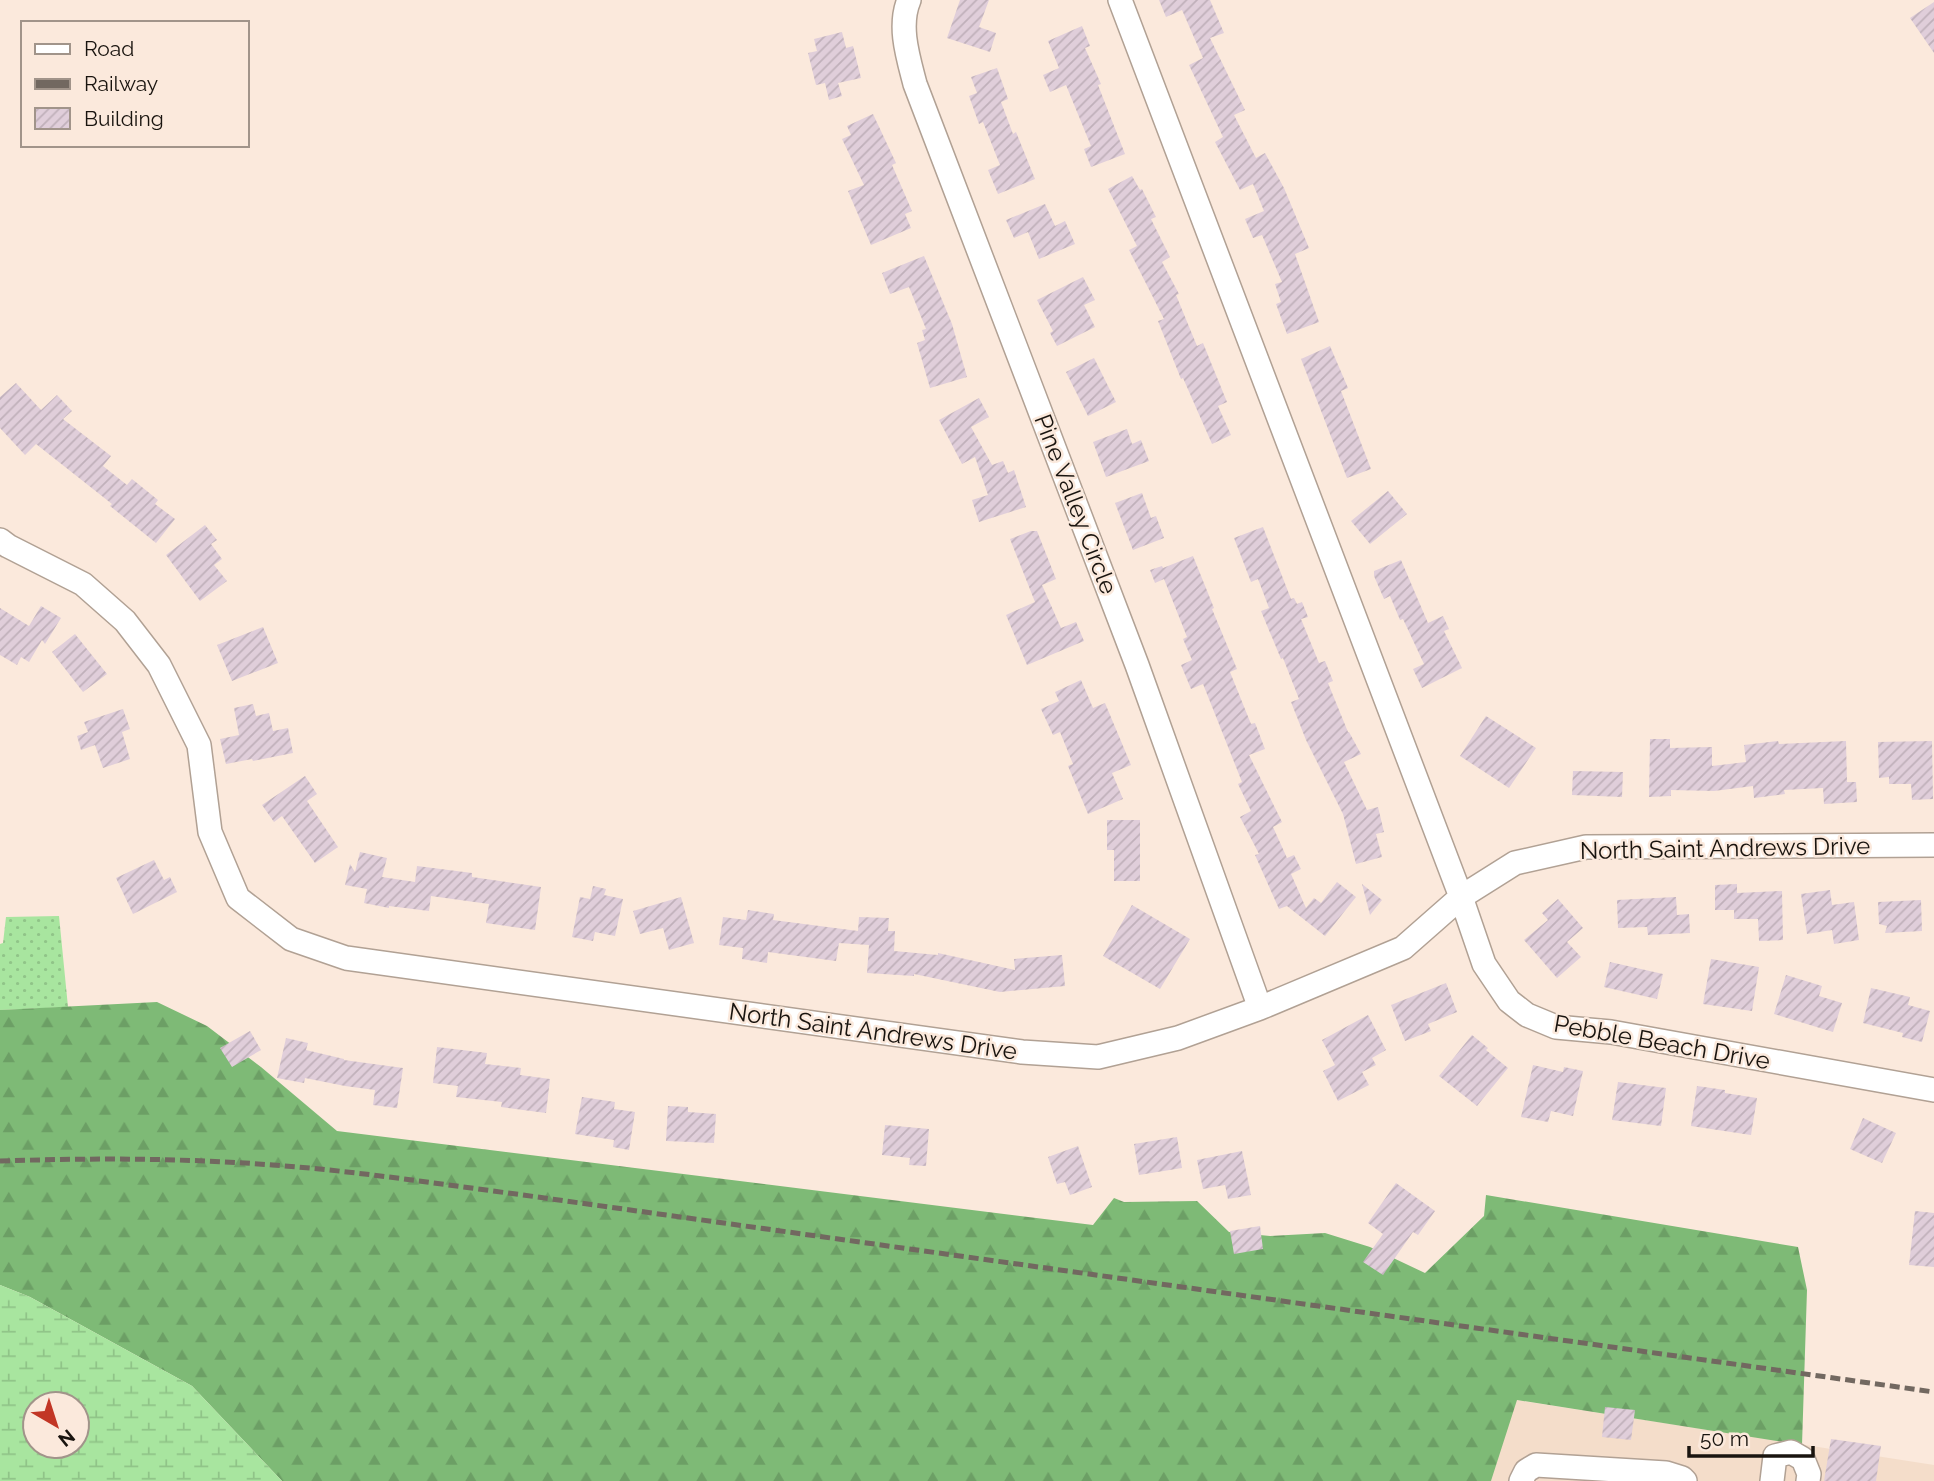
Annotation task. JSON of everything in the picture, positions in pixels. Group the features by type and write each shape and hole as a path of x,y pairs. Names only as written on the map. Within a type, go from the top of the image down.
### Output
{"street":[{"name":"Pine Valley Circle","path":"909,0 906,8 905,47 915,83 1137,666 1260,1008"},
{"path":"1120,0 1461,897"},
{"name":"North Saint Andrews Drive","path":"0,540 83,584 125,621 159,664 199,745 210,832 237,898 291,939 345,958 1022,1052 1098,1057 1178,1038 1260,1008 1404,947 1461,897 1515,863 1586,847 1934,845"},
{"name":"Pebble Beach Drive","path":"1461,897 1484,964 1509,1001 1527,1014 1556,1027 1611,1032 1934,1090"},
{"path":"1772,1481 1775,1456 1791,1452 1803,1459 1809,1474 1808,1481"},
{"path":"1521,1481 1526,1471 1536,1465 1666,1473 1685,1481"}],"shaded area":[{"path":"1516,1400 1934,1465 1934,1481 1491,1481"}],"green space":[{"path":"59,916 68,1007 0,1010 0,944 3,943 6,917"},
{"path":"157,1002 207,1026 337,1131 1093,1225 1114,1198 1124,1202 1197,1201 1229,1232 1270,1236 1325,1233 1370,1247 1425,1273 1484,1216 1486,1195 1798,1247 1807,1290 1802,1445 1517,1400 1491,1481 282,1481 192,1386 30,1297 0,1285 0,1010"},
{"path":"0,1285 30,1297 192,1386 282,1481 0,1481"}],"building":[{"path":"960,0 989,0 979,27 996,33 990,52 947,38"},
{"path":"1159,0 1210,0 1224,33 1210,38 1245,110 1234,115 1256,158 1265,153 1284,188 1309,248 1295,254 1319,322 1287,334 1276,304 1281,302 1275,284 1282,282 1262,235 1253,238 1245,219 1264,211 1253,184 1240,190 1215,142 1223,137 1189,65 1203,58 1182,10 1166,17"},
{"path":"1934,2 1934,53 1910,18"},
{"path":"1082,26 1090,46 1085,48 1101,84 1098,85 1125,154 1091,167 1084,149 1091,146 1066,85 1050,92 1043,75 1059,68 1048,41"},
{"path":"842,32 846,48 853,46 861,78 838,83 842,96 829,100 825,83 816,85 808,53 817,51 814,39"},
{"path":"997,68 1008,99 1001,102 1035,179 998,194 988,170 1000,165 983,122 979,124 969,96 977,93 971,77"},
{"path":"873,114 896,163 892,165 912,211 905,214 911,228 871,245 848,191 864,185 842,139 851,135 847,126"},
{"path":"1132,176 1156,217 1151,219 1170,257 1162,262 1179,294 1176,295 1197,346 1203,343 1227,402 1218,406 1231,435 1212,444 1183,378 1181,379 1158,321 1164,319 1129,250 1137,246 1108,189"},
{"path":"1045,204 1055,226 1065,221 1075,244 1039,259 1028,232 1014,238 1006,220"},
{"path":"924,256 952,324 967,377 930,388 917,343 925,340 922,330 926,329 909,287 890,294 882,273"},
{"path":"1083,277 1095,300 1084,305 1095,327 1057,346 1050,333 1053,331 1037,300"},
{"path":"1330,346 1348,388 1341,391 1371,469 1347,478 1301,359"},
{"path":"1094,358 1116,402 1088,416 1066,372"},
{"path":"16,383 41,410 57,395 72,411 63,419 111,456 103,466 127,485 132,479 158,500 155,504 175,519 156,543 36,444 25,455 0,428 0,397"},
{"path":"979,398 989,417 971,427 992,465 1003,461 1008,473 1014,470 1026,507 979,522 972,500 988,495 975,457 962,464 939,420"},
{"path":"1127,429 1132,444 1141,440 1149,461 1106,477 1093,442"},
{"path":"1388,491 1407,514 1370,544 1351,521"},
{"path":"1142,493 1151,518 1156,516 1164,538 1133,550 1115,503"},
{"path":"205,525 217,540 211,544 222,559 214,565 227,581 200,601 166,555"},
{"path":"1263,527 1291,599 1294,598 1297,604 1302,602 1308,617 1301,619 1319,663 1325,661 1333,681 1328,683 1348,732 1361,754 1344,762 1367,810 1378,807 1384,832 1376,834 1382,857 1356,864 1343,814 1306,740 1291,702 1299,699 1261,611 1269,608 1258,579 1251,582 1234,538"},
{"path":"1037,531 1056,579 1042,585 1061,628 1076,622 1084,641 1027,665 1006,615 1035,602 1010,539"},
{"path":"1193,556 1237,669 1230,672 1251,724 1255,723 1265,749 1249,755 1282,822 1273,827 1287,858 1294,855 1301,869 1291,874 1306,908 1314,898 1321,903 1337,882 1356,897 1325,936 1287,906 1279,909 1255,855 1259,854 1240,817 1251,811 1238,784 1242,782 1203,684 1191,689 1181,665 1192,660 1183,639 1187,637 1164,579 1155,583 1150,570 1162,566 1163,568"},
{"path":"1401,560 1428,623 1443,616 1449,629 1444,631 1462,668 1422,688 1413,669 1424,664 1390,596 1384,599 1374,576 1374,571"},
{"path":"41,606 61,618 45,644 42,640 29,662 21,657 17,665 0,655 0,608 29,626"},
{"path":"263,627 278,663 232,681 217,645"},
{"path":"75,634 107,674 83,692 52,652"},
{"path":"1081,680 1093,708 1105,703 1131,765 1112,773 1123,799 1088,814 1068,766 1073,764 1060,732 1053,735 1041,709 1059,701 1055,692"},
{"path":"253,704 256,716 269,713 273,731 288,728 293,753 226,764 220,739 239,735 234,708"},
{"path":"123,709 130,729 122,732 130,759 103,768 95,745 81,750 77,736 88,732 84,722"},
{"path":"1486,716 1536,748 1509,788 1460,756"},
{"path":"1650,739 1670,739 1670,748 1712,747 1712,766 1746,762 1744,745 1778,741 1779,744 1846,741 1847,782 1856,782 1857,802 1824,804 1823,788 1784,790 1785,794 1754,798 1753,786 1714,791 1671,790 1671,796 1649,797"},
{"path":"1932,741 1933,799 1912,800 1911,784 1889,784 1889,777 1879,778 1878,742"},
{"path":"1573,771 1623,772 1622,797 1572,795"},
{"path":"305,776 317,794 307,801 338,847 315,863 282,816 274,822 262,805"},
{"path":"1107,820 1140,820 1140,881 1114,881 1114,850 1107,850"},
{"path":"360,852 387,858 382,877 415,882 417,866 472,873 472,877 541,887 535,930 486,923 489,904 431,896 429,911 364,903 367,889 345,885 350,864 355,872"},
{"path":"154,860 164,880 170,877 177,892 133,914 116,878"},
{"path":"1362,884 1382,900 1370,915"},
{"path":"1737,884 1737,893 1782,891 1783,940 1759,941 1758,919 1734,919 1734,910 1715,910 1715,885"},
{"path":"593,886 606,889 604,895 623,899 615,936 595,932 593,941 572,937 580,897 590,899"},
{"path":"1830,890 1832,905 1854,902 1859,940 1834,944 1832,930 1807,934 1801,894"},
{"path":"681,897 694,943 669,950 663,928 640,934 633,911"},
{"path":"1676,897 1677,915 1689,914 1690,933 1648,935 1647,927 1618,928 1617,900"},
{"path":"1558,899 1583,928 1567,942 1581,957 1557,978 1524,940 1548,920 1542,913"},
{"path":"1921,900 1922,931 1885,933 1887,926 1879,924 1878,902"},
{"path":"1132,905 1190,939 1160,989 1103,956"},
{"path":"748,910 774,914 773,920 858,931 859,917 889,918 888,931 895,931 894,951 938,953 1015,970 1014,959 1062,955 1065,986 1000,992 914,974 867,973 869,945 839,943 836,961 768,952 767,963 742,959 743,948 719,945 723,917 746,920"},
{"path":"1711,959 1759,967 1752,1011 1703,1004"},
{"path":"1610,962 1663,974 1657,999 1604,987"},
{"path":"1786,975 1822,986 1819,996 1842,1003 1833,1032 1774,1014"},
{"path":"1446,983 1457,1012 1428,1024 1431,1031 1405,1041 1391,1005"},
{"path":"1871,988 1910,997 1908,1005 1930,1011 1922,1042 1902,1037 1903,1033 1863,1023"},
{"path":"1368,1015 1386,1050 1372,1058 1376,1065 1362,1072 1369,1085 1338,1101 1323,1071 1335,1065 1322,1040"},
{"path":"250,1031 261,1050 232,1067 220,1048"},
{"path":"1472,1035 1508,1068 1477,1106 1439,1076"},
{"path":"286,1038 308,1043 306,1050 344,1060 403,1068 397,1108 373,1105 375,1090 305,1078 304,1083 277,1078"},
{"path":"437,1047 487,1053 485,1064 521,1068 520,1075 550,1079 546,1113 501,1107 502,1102 456,1097 458,1086 433,1083"},
{"path":"1533,1065 1563,1072 1564,1067 1583,1071 1573,1116 1551,1111 1548,1122 1521,1117"},
{"path":"1618,1082 1666,1088 1661,1126 1612,1120"},
{"path":"1697,1086 1757,1098 1751,1135 1691,1126"},
{"path":"582,1097 615,1102 614,1109 635,1112 629,1150 613,1147 614,1140 575,1134"},
{"path":"668,1106 688,1107 688,1112 716,1114 714,1143 666,1141"},
{"path":"1863,1118 1896,1133 1882,1163 1850,1149"},
{"path":"885,1125 929,1129 926,1166 909,1165 910,1158 882,1155"},
{"path":"1177,1137 1182,1168 1139,1175 1134,1144"},
{"path":"1078,1146 1092,1187 1070,1195 1065,1182 1057,1184 1048,1157"},
{"path":"1242,1151 1251,1195 1228,1199 1225,1185 1203,1189 1197,1160"},
{"path":"1396,1183 1435,1211 1418,1235 1413,1232 1383,1275 1363,1262 1383,1234 1368,1223"},
{"path":"1915,1211 1934,1213 1934,1267 1909,1265"},
{"path":"1260,1226 1263,1249 1234,1254 1230,1231"},
{"path":"1605,1407 1635,1410 1631,1440 1602,1437"},
{"path":"1831,1439 1881,1446 1876,1481 1824,1481"}],"railway":[{"path":"0,1161 205,1161 366,1174 1934,1392"}]}
